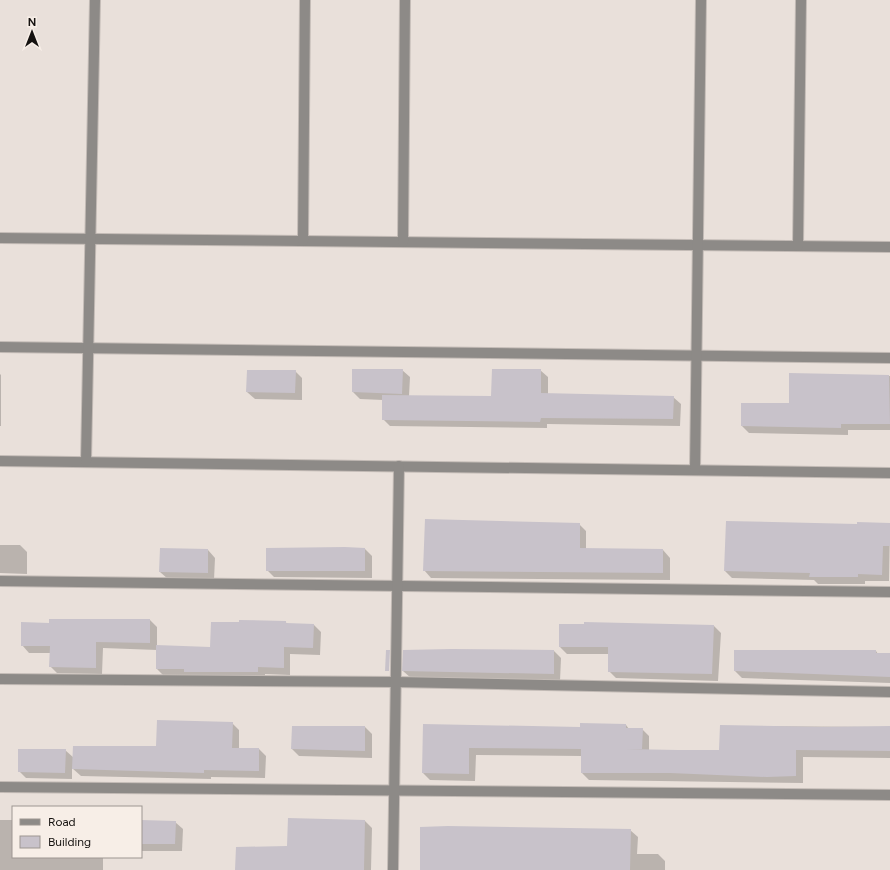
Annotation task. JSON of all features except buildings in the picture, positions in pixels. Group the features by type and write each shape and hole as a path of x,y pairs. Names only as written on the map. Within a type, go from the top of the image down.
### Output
{"street":[{"path":"86,462 95,0"},
{"path":"303,241 304,0"},
{"path":"403,242 405,0"},
{"path":"695,470 701,0"},
{"path":"798,246 801,0"},
{"path":"0,238 890,247"},
{"path":"0,347 890,358"},
{"path":"0,461 890,473"},
{"path":"393,870 399,466"},
{"path":"0,581 890,592"},
{"path":"0,679 396,682 890,692"},
{"path":"0,788 890,795"}]}
